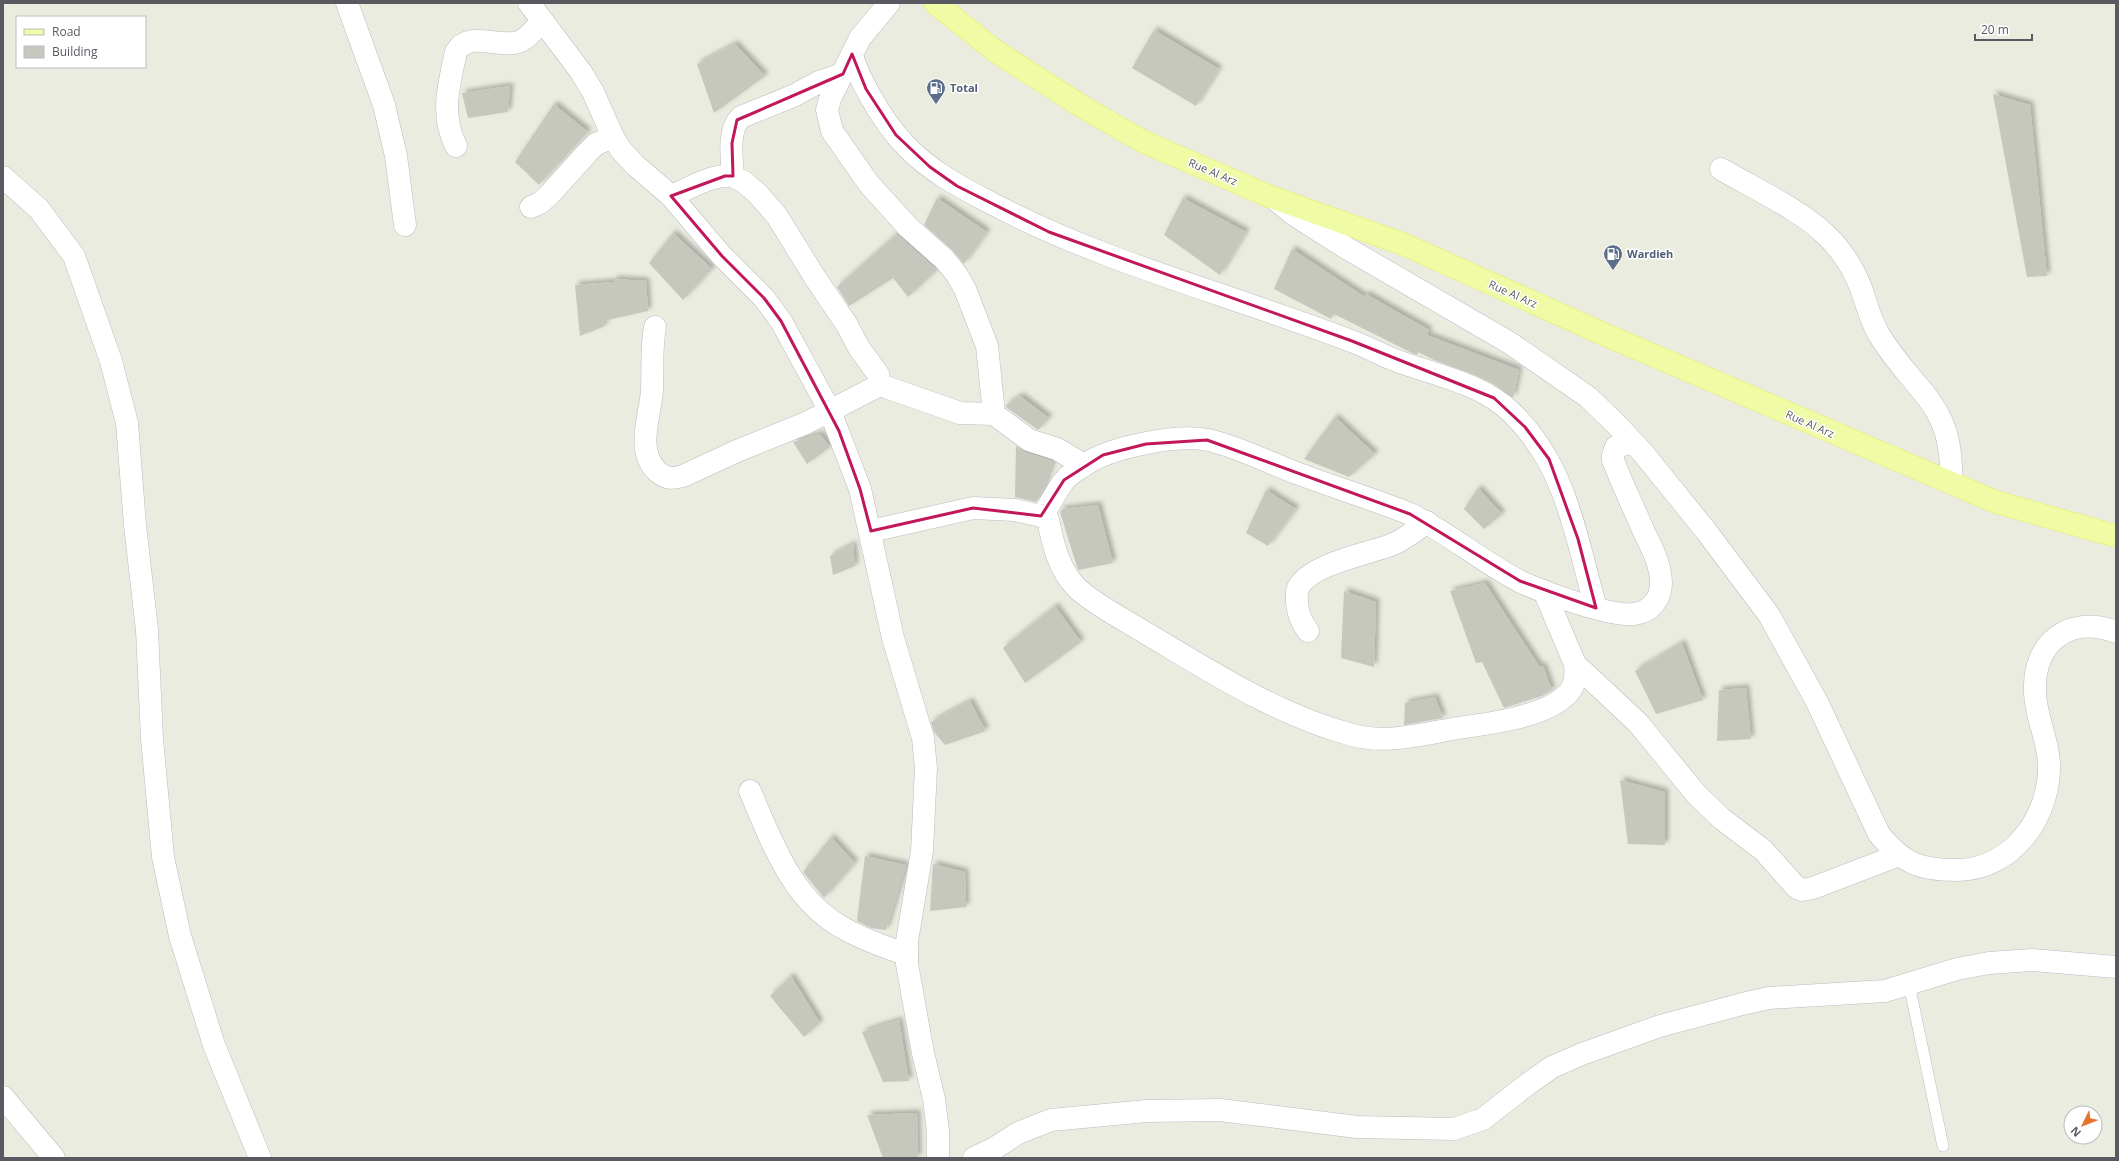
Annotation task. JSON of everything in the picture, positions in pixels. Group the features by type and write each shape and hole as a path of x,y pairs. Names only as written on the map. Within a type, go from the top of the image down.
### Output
{"main road":[{"name":"Rue Al Arz","path":"935,3 998,53 1086,109 1144,142 1271,196 1403,244 1608,336 1996,502 2116,536"}],"street":[{"path":"347,3 384,105 396,156 405,225"},
{"path":"529,3 581,72 593,92 613,137 621,150 635,165 671,196 722,256 764,298 781,321 830,411 860,489 871,532 893,638 923,738 926,768 922,851 906,941 923,1053 934,1099 938,1132 938,1158"},
{"path":"889,3 870,24 852,54 844,74 830,99 827,110 828,122 832,131 869,184 908,228 945,260 965,288 987,346 994,414"},
{"path":"456,146 449,131 446,113 453,67 459,47 469,41 511,43 522,40 542,21"},
{"path":"852,54 854,64 866,89 881,116 896,135 908,148 958,186 1049,232 1180,281 1352,341 1393,359 1453,380 1494,398 1525,427 1549,459 1556,474 1578,539 1596,608"},
{"path":"733,176 733,134 735,123 741,117 793,96 819,82 844,74"},
{"path":"531,207 540,203 549,196 596,144 613,137"},
{"path":"1721,169 1811,222 1826,234 1848,261 1881,338 1926,394 1944,424 1950,449 1950,483"},
{"path":"671,196 714,178 725,176 733,176 744,182 757,193 778,216 814,276 847,325 859,348 878,374 880,385"},
{"path":"3,177 39,209 74,256 111,361 127,423 134,525 147,630 152,739 163,857 180,936 214,1045 260,1158"},
{"path":"1271,196 1293,214 1343,246 1510,343 1588,397 1632,442 1706,531 1769,615 1816,702 1879,834 1893,851 1899,855 1928,869 1959,870 1980,868 2000,859 2016,846 2037,817 2046,798 2049,762 2035,693 2035,672 2040,658 2060,633 2070,629 2084,626 2105,627 2116,632"},
{"path":"655,327 651,351 651,392 644,443 649,462 665,478 673,479 683,476 830,411 880,385 960,413 994,414 1029,440 1057,449 1084,465"},
{"path":"1041,516 1049,508 1064,480 1084,465 1122,448 1177,440 1207,440 1228,446 1299,474 1387,504 1427,522 1496,567 1520,581 1544,591 1596,608 1632,614 1648,608 1660,596 1661,574 1654,554 1613,460 1616,447 1632,442"},
{"path":"871,532 973,508 1015,510 1041,516 1048,520 1053,544 1066,576 1078,589 1131,624 1254,696 1303,718 1354,736 1384,739 1496,723 1543,709 1557,702 1570,691 1576,675 1575,664 1544,591"},
{"path":"1308,631 1302,623 1298,612 1296,598 1298,588 1310,576 1320,569 1392,544 1427,522"},
{"path":"1575,664 1638,723 1696,794 1722,819 1763,850 1797,888 1802,890 1813,888 1899,855"},
{"path":"750,791 767,830 791,878 812,904 844,929 907,955"},
{"path":"974,1158 996,1148 1018,1133 1051,1120 1147,1112 1220,1110 1357,1127 1454,1129 1483,1120 1552,1067 1582,1054 1660,1026 1698,1015 1769,998 1885,991 1957,969 1989,963 2032,960 2116,967"},
{"path":"3,1096 54,1158"}],"lane":[{"path":"1909,984 1943,1146"}],"highlighted area":[{"path":"852,54 866,89 896,135 930,167 957,186 1049,232 1352,341 1494,398 1525,427 1549,459 1578,539 1596,608 1520,581 1410,514 1207,440 1146,444 1103,455 1064,480 1041,516 973,508 871,531 860,489 839,431 781,321 764,298 722,256 671,196 725,176 733,176 732,143 737,120 843,74"}],"building":[{"path":"1154,30 1219,69 1196,106 1132,68"},
{"path":"735,44 765,76 714,113 697,64"},
{"path":"510,86 508,112 468,118 462,93"},
{"path":"1993,94 2030,105 2047,276 2027,277"},
{"path":"554,104 588,132 539,185 515,162"},
{"path":"937,198 987,232 964,264 953,251 924,225"},
{"path":"1183,198 1246,232 1220,275 1164,235"},
{"path":"673,233 712,269 683,300 649,263"},
{"path":"897,234 937,270 908,297 893,278 849,306 837,287"},
{"path":"1292,249 1365,297 1366,294 1429,330 1427,335 1519,370 1513,398 1493,384 1477,376 1434,360 1418,352 1417,355 1412,353 1334,314 1331,319 1274,289"},
{"path":"614,279 646,281 648,311 603,321 605,326 580,336 575,285 614,282"},
{"path":"1020,396 1049,418 1038,430 1006,407 1006,405"},
{"path":"1335,417 1375,454 1349,477 1304,459"},
{"path":"820,434 830,447 807,464 793,442"},
{"path":"1016,446 1025,452 1053,461 1043,490 1036,502 1015,497"},
{"path":"1478,488 1502,514 1484,529 1464,509"},
{"path":"1266,490 1296,509 1268,546 1246,533"},
{"path":"1098,505 1113,563 1078,570 1060,512 1062,509"},
{"path":"853,544 855,566 833,575 830,556"},
{"path":"1485,583 1539,666 1543,666 1552,690 1542,696 1504,708 1482,662 1476,663 1450,591"},
{"path":"1344,591 1376,602 1374,667 1341,658"},
{"path":"1055,606 1081,642 1025,683 1003,648"},
{"path":"1682,643 1703,700 1656,714 1635,671"},
{"path":"1746,688 1751,739 1717,741 1719,690"},
{"path":"1435,697 1443,718 1404,725 1405,703"},
{"path":"970,701 986,731 945,745 934,732 931,722"},
{"path":"1620,780 1665,792 1665,845 1628,844"},
{"path":"831,837 855,863 824,898 803,872"},
{"path":"865,856 906,865 886,930 871,928 857,921"},
{"path":"933,864 965,872 966,907 930,911"},
{"path":"791,976 820,1023 804,1037 770,996"},
{"path":"899,1020 909,1081 883,1082 862,1032"},
{"path":"917,1113 918,1158 883,1158 867,1115"}],"place":[{"name":"Total","path":"936,105"},
{"name":"Wardieh","path":"1613,271"}]}
